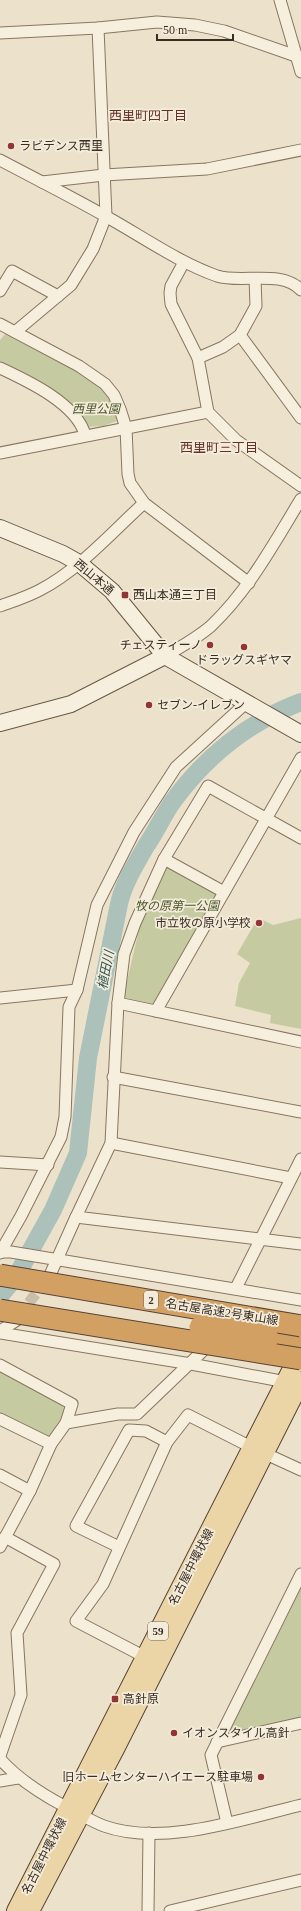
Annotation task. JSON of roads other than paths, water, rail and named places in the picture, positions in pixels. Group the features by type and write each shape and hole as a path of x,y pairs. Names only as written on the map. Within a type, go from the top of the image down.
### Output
{"highway":[{"name":"名古屋高速2号東山線","path":"0,1275 301,1326"},
{"path":"0,1285 270,1334 301,1346"},
{"path":"0,1296 270,1334 301,1335"},
{"path":"8,1314 301,1359"}],"main road":[{"name":"名古屋中環状線","path":"30,1911 145,1657 257,1450 296,1386 301,1351"},
{"name":"名古屋中環状線","path":"16,1911 74,1811 114,1748 257,1450"}],"street":[{"path":"280,0 301,72"},
{"path":"0,32 98,28 157,22 195,25 224,30 296,56"},
{"path":"15,332 71,286 93,249 106,216 98,28"},
{"path":"42,182 104,175 207,169 301,150"},
{"path":"0,160 106,216 184,262 218,276 255,279 274,278 296,284 301,290"},
{"path":"184,262 171,286 171,304 198,358 208,412 236,440 301,486"},
{"path":"0,291 12,271 58,296"},
{"path":"198,358 223,347 240,335 256,306 255,279"},
{"path":"0,324 79,366 105,384 114,395 126,428 128,474 130,483 144,503 249,583"},
{"path":"240,335 301,418"},
{"path":"0,368 64,404 82,426 85,436"},
{"path":"0,453 208,412"},
{"path":"0,723 71,704 185,645 211,626 249,583 301,499"},
{"path":"0,606 41,590 79,563 144,503"},
{"name":"西山本通","path":"0,528 63,554 79,563 112,591 165,656"},
{"path":"165,656 301,734"},
{"path":"247,704 176,767 134,832 97,905 77,990 69,1007 63,1130 48,1165 3,1252 236,1288 301,1300"},
{"path":"156,1011 301,758"},
{"path":"50,1275 51,1259 76,1217 112,1142 113,1077 118,1003 124,954 135,923 164,859 208,786 301,838"},
{"path":"164,859 224,892"},
{"path":"0,998 77,990"},
{"path":"118,1003 301,1042"},
{"path":"113,1077 301,1112"},
{"path":"112,1142 292,1178"},
{"path":"236,1288 301,1160"},
{"path":"0,1162 48,1165"},
{"path":"76,1217 301,1244"},
{"path":"8,1314 0,1332 191,1364 296,1386"},
{"path":"66,1423 118,1414 137,1414 191,1364 204,1348 221,1336"},
{"path":"0,1365 72,1404 66,1423 51,1444 30,1491 2,1542 54,1564 17,1633 21,1695 0,1756"},
{"path":"145,1657 76,1622 103,1584 167,1442 188,1415 257,1450 301,1470"},
{"path":"0,1419 51,1444"},
{"path":"119,1547 76,1526 129,1430 146,1431 167,1442"},
{"path":"0,1475 30,1491"},
{"path":"227,1823 211,1755 301,1574"},
{"path":"217,1742 301,1723"},
{"path":"0,1759 18,1778 35,1790 105,1826 135,1832 184,1833 301,1806"},
{"path":"0,1781 18,1778"},
{"path":"148,1911 149,1833"},
{"path":"170,1911 301,1880"}],"waterway":[{"name":"植田川","path":"0,1296 17,1275 53,1210 78,1153 88,1058 119,904 130,874 171,804 198,771 228,743 245,731 282,710 301,702"}],"tunnel":[{"path":"19,1316 46,1280"}],"place":[{"name":"ラビデンス西里","path":"11,146"},
{"name":"西山本通三丁目","path":"125,595"},
{"name":"チェスティーノ","path":"210,645"},
{"name":"ドラッグスギヤマ","path":"244,647"},
{"name":"セブン-イレブン","path":"149,705"},
{"name":"市立牧の原小学校","path":"259,923"},
{"name":"高針原","path":"115,1699"},
{"name":"イオンスタイル高針","path":"174,1733"},
{"name":"旧ホームセンターハイエース駐車場","path":"261,1777"}],"district":[{"name":"西里町四丁目","path":"148,115"},
{"name":"西里町三丁目","path":"219,447"}],"park label":[{"name":"西里公園","path":"96,409"},
{"name":"牧の原第一公園","path":"177,906"}]}
